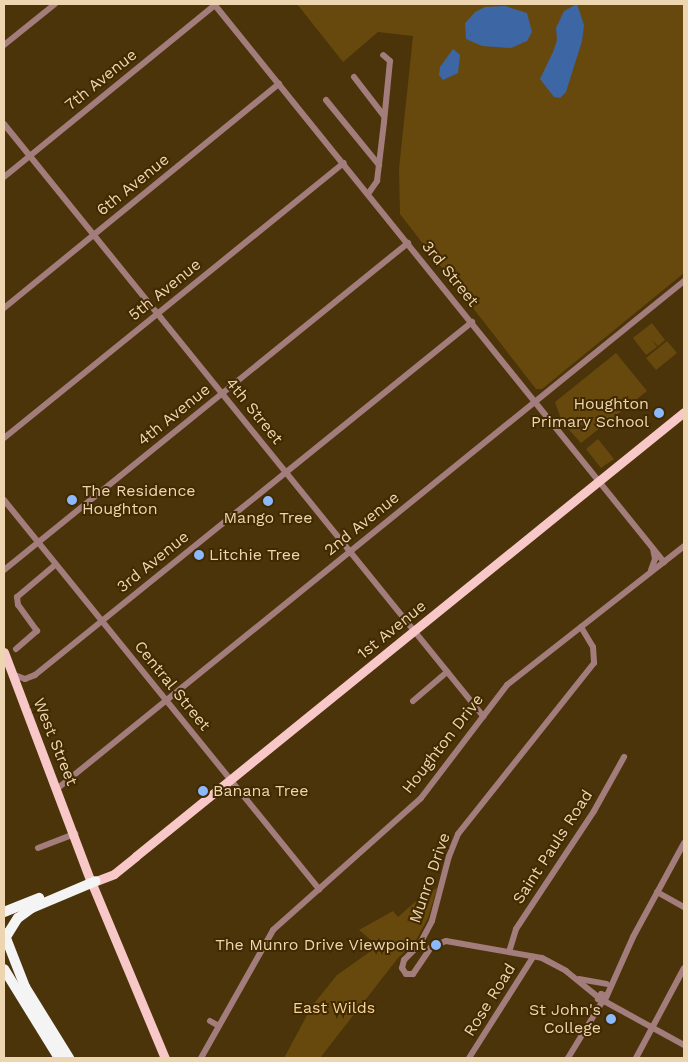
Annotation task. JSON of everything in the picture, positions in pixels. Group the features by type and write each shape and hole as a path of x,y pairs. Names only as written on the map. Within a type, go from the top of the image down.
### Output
{"highway":[{"path":"8,910 93,880"},
{"path":"4,940 15,922 32,908 93,880"},
{"path":"4,933 22,980 70,1058"},
{"path":"4,969 59,1058"}],"main road":[{"name":"1st Avenue","path":"93,880 117,870 684,412"},
{"name":"West Street","path":"4,652 8,670 58,788 78,843 165,1058"}],"street":[{"path":"4,45 54,4"},
{"name":"3rd Street","path":"215,4 600,480 664,562"},
{"name":"7th Avenue","path":"4,176 215,4"},
{"path":"368,194 376,184 379,165 390,61 383,55"},
{"path":"354,77 384,116"},
{"name":"6th Avenue","path":"4,308 279,84"},
{"path":"326,100 379,165"},
{"name":"4th Street","path":"4,124 483,716"},
{"name":"5th Avenue","path":"4,438 343,163"},
{"name":"4th Avenue","path":"4,570 408,243"},
{"name":"2nd Avenue","path":"58,788 684,281"},
{"name":"3rd Avenue","path":"8,670 30,678 102,622 472,322"},
{"name":"Central Street","path":"4,500 318,889"},
{"path":"650,573 655,559 652,545"},
{"name":"Houghton Drive","path":"201,1058 271,932 423,795 507,685 684,546"},
{"path":"16,649 37,631 18,605 17,597 55,565"},
{"name":"Munro Drive","path":"575,978 554,964 533,957 444,941 431,947 413,974 406,974 402,968 404,960 420,945 432,922 449,856 458,834 594,662 593,647 581,627"},
{"path":"413,701 448,672"},
{"name":"Saint Pauls Road","path":"509,952 516,929 594,811 624,757"},
{"path":"38,848 75,834"},
{"path":"568,1058 590,1021 684,844"},
{"path":"657,892 684,907"},
{"name":"Rose Road","path":"469,1058 533,957"},
{"path":"636,1058 684,968"},
{"path":"602,998 607,984 615,974"},
{"path":"575,978 595,985 607,984"},
{"path":"575,978 617,1009 684,1045"},
{"path":"210,1021 219,1026"}],"green space":[{"path":"297,4 684,4 684,273 542,389 536,389 400,214 399,169 413,36 378,32 343,62"},
{"path":"652,323 665,340 658,346 652,340 657,347 646,355 633,338"},
{"path":"667,341 677,353 656,370 646,358"},
{"path":"616,353 647,391 581,443 562,422 555,402"},
{"path":"598,439 614,459 601,468 586,449"},
{"name":"East Wilds","path":"437,888 428,918 415,942 398,958 320,1058 284,1058 312,1006 337,975 378,946 359,930 393,911 398,917 423,895"}],"water":[{"path":"577,4 584,25 582,41 566,92 560,98 554,97 540,79 553,52 557,40 556,28 564,11"},
{"path":"505,6 527,13 532,32 527,41 511,48 482,46 466,39 465,23 475,12 485,7"},
{"path":"453,49 460,55 458,73 443,80 439,75 440,67"}],"place":[{"name":"Houghton Primary School","path":"659,413"},
{"name":"The Residence Houghton","path":"72,500"},
{"name":"Mango Tree","path":"268,501"},
{"name":"Litchie Tree","path":"199,555"},
{"name":"Banana Tree","path":"203,791"},
{"name":"The Munro Drive Viewpoint","path":"436,945"},
{"name":"St John's College","path":"611,1019"}]}
